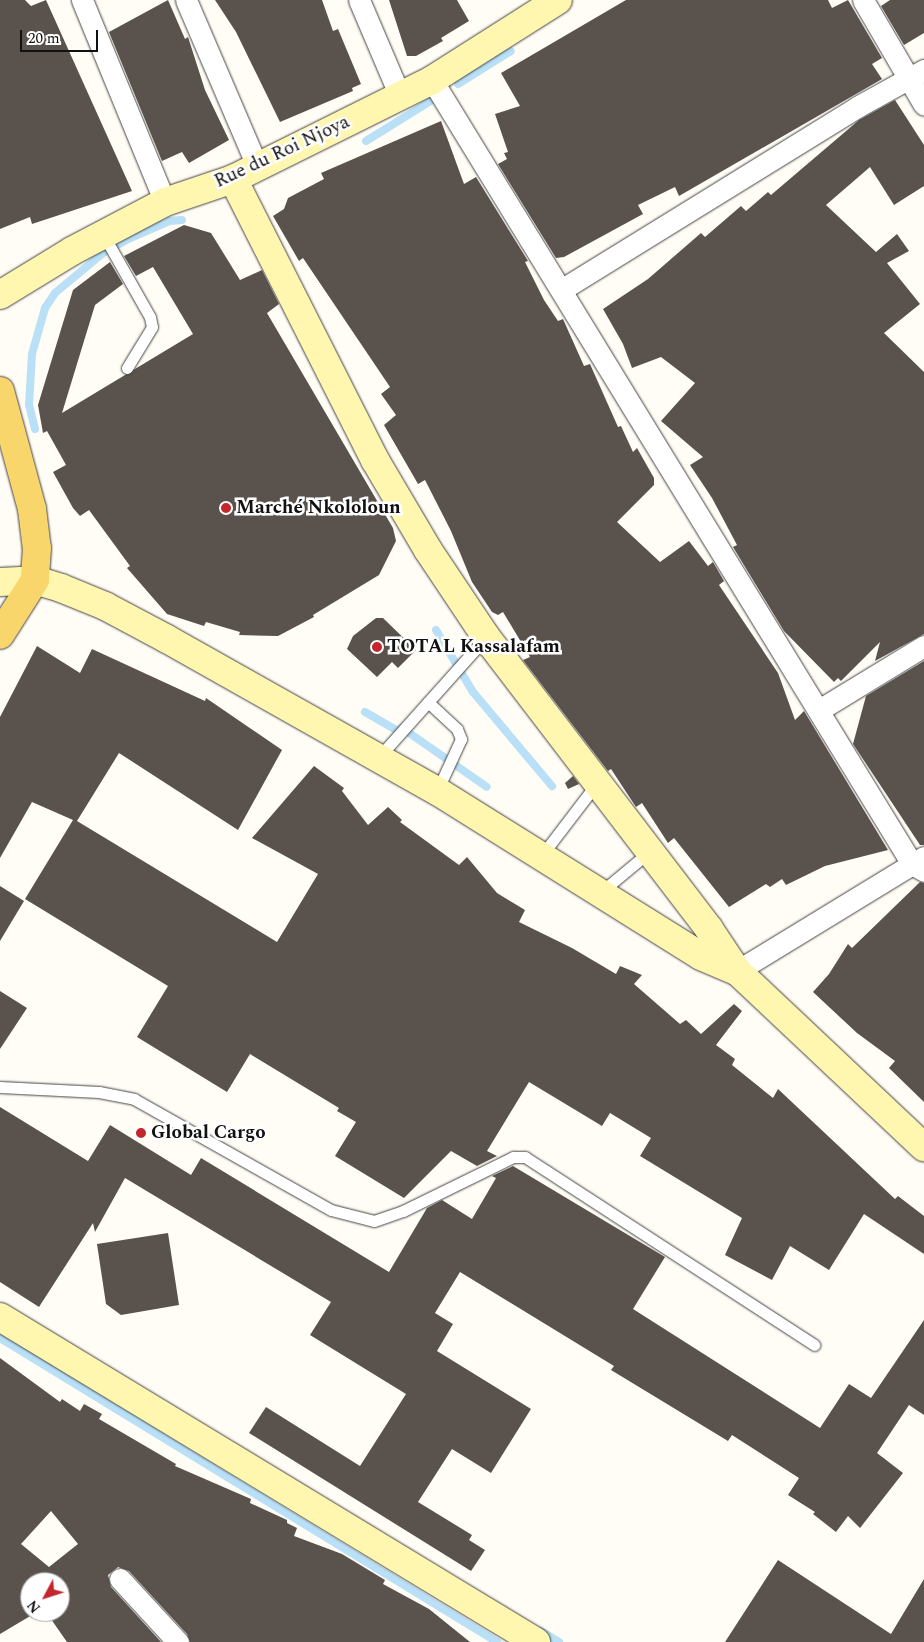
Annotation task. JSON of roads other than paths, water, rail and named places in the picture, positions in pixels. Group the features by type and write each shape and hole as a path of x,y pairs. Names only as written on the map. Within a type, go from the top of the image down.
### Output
{"main road":[{"path":"0,391 32,509 37,548 35,580 0,635"}],"street":[{"path":"82,0 165,202"},
{"path":"186,0 257,166"},
{"path":"359,0 400,96"},
{"name":"Rue du Roi Njoya","path":"0,295 103,234 165,202 233,178 432,80 558,0"},
{"path":"862,0 916,73 924,105"},
{"path":"561,290 916,73"},
{"path":"432,80 819,710 920,864 737,971"},
{"path":"233,178 375,460 428,550 486,637 649,852 710,929 737,971 924,1147"},
{"path":"0,582 35,580 105,606 438,791 701,956 737,971"},
{"path":"819,710 924,646"},
{"path":"0,1317 536,1642"},
{"path":"120,1579 178,1642"}],"lane":[{"path":"103,234 150,317 152,327 127,368"},
{"path":"378,758 486,637"},
{"path":"428,702 457,729 461,739 438,791"},
{"path":"542,855 597,783"},
{"path":"600,892 649,852"},
{"path":"0,1087 99,1092 134,1099 331,1210 374,1221 402,1211 512,1157 525,1157 814,1345"}],"waterway":[{"path":"458,84 511,51"},
{"path":"366,141 434,99"},
{"path":"35,429 29,405 32,354 45,308 55,293 103,253 126,240 170,221 182,220"},
{"path":"436,630 473,692 552,786"},
{"path":"365,712 399,732 402,728 487,787"},
{"path":"0,1338 497,1642"},
{"path":"541,1631 559,1642"}],"place":[{"name":"Marché Nkololoun","path":"226,508"},
{"name":"TOTAL Kassalafam","path":"377,647"},
{"name":"Global Cargo","path":"141,1133"}]}
